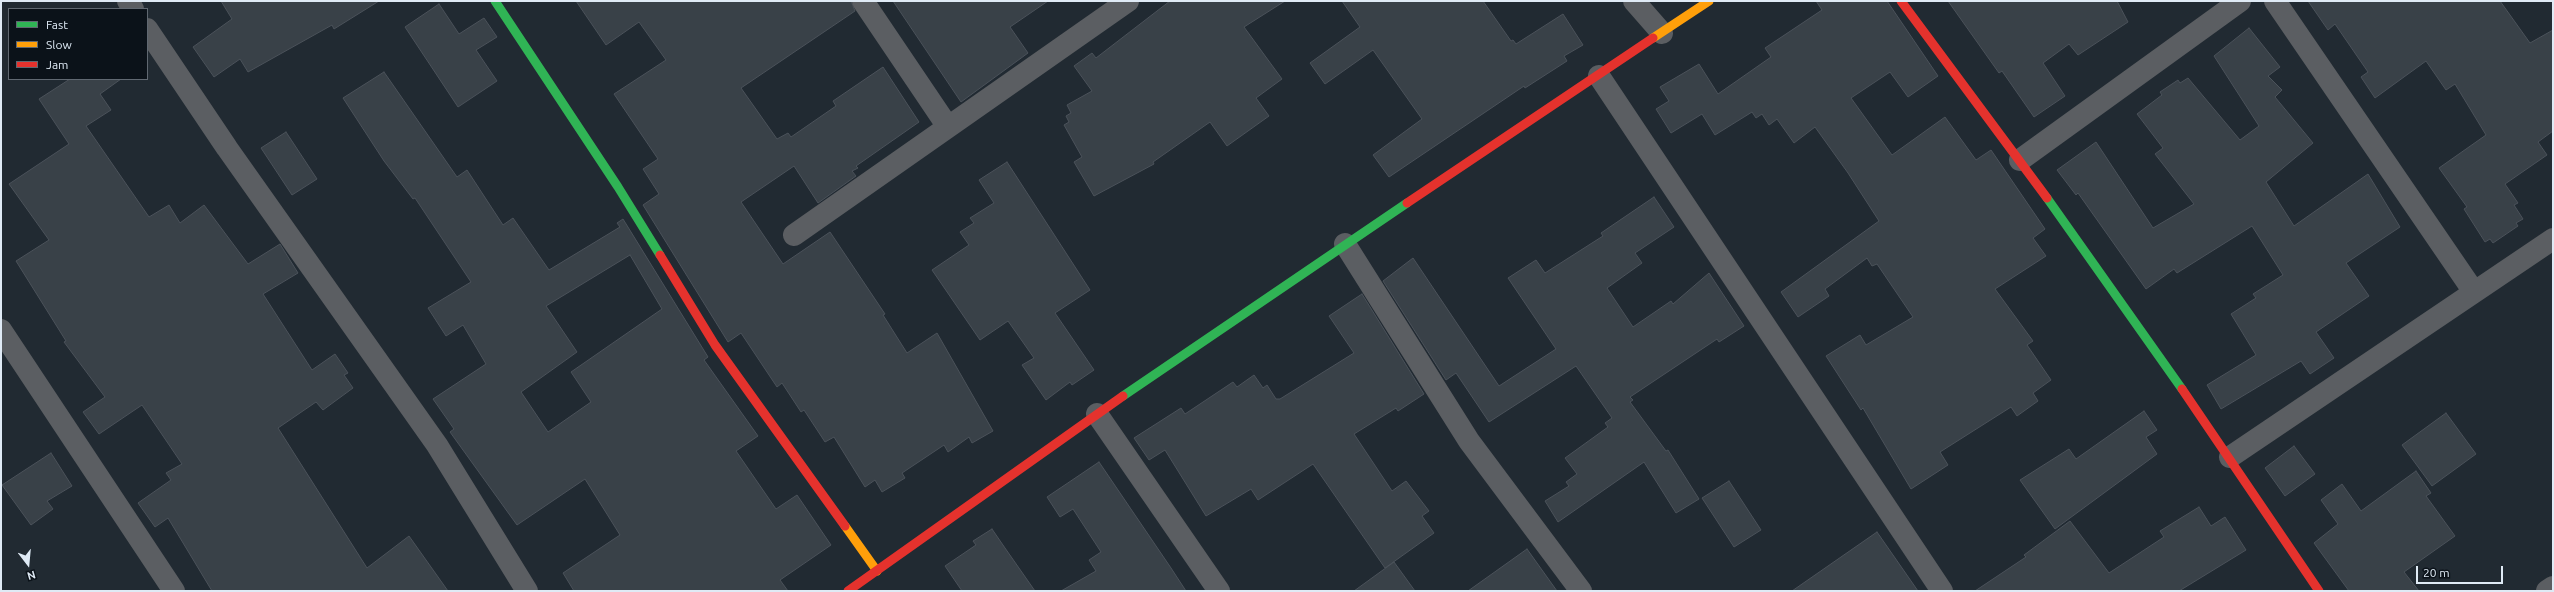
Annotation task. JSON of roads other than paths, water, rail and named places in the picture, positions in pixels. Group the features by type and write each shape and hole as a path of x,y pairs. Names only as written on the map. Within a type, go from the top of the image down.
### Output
{"street":[{"path":"495,1 618,187 715,345 877,571"},
{"path":"863,1 948,127"},
{"path":"794,235 1128,1"},
{"path":"1634,1 1662,33"},
{"path":"848,591 1097,414 1345,244 1710,1"},
{"path":"1901,1 2020,160 2230,457 2319,591"},
{"path":"2020,160 2240,1"},
{"path":"2275,1 2474,292"},
{"path":"148,31 231,154 437,445 527,591"},
{"path":"1599,76 1942,591"},
{"path":"2230,457 2553,239"},
{"path":"1345,244 1469,441 1581,591"},
{"path":"1,330 174,591"},
{"path":"1097,414 1219,591"},
{"path":"2547,591 2553,587"}]}
